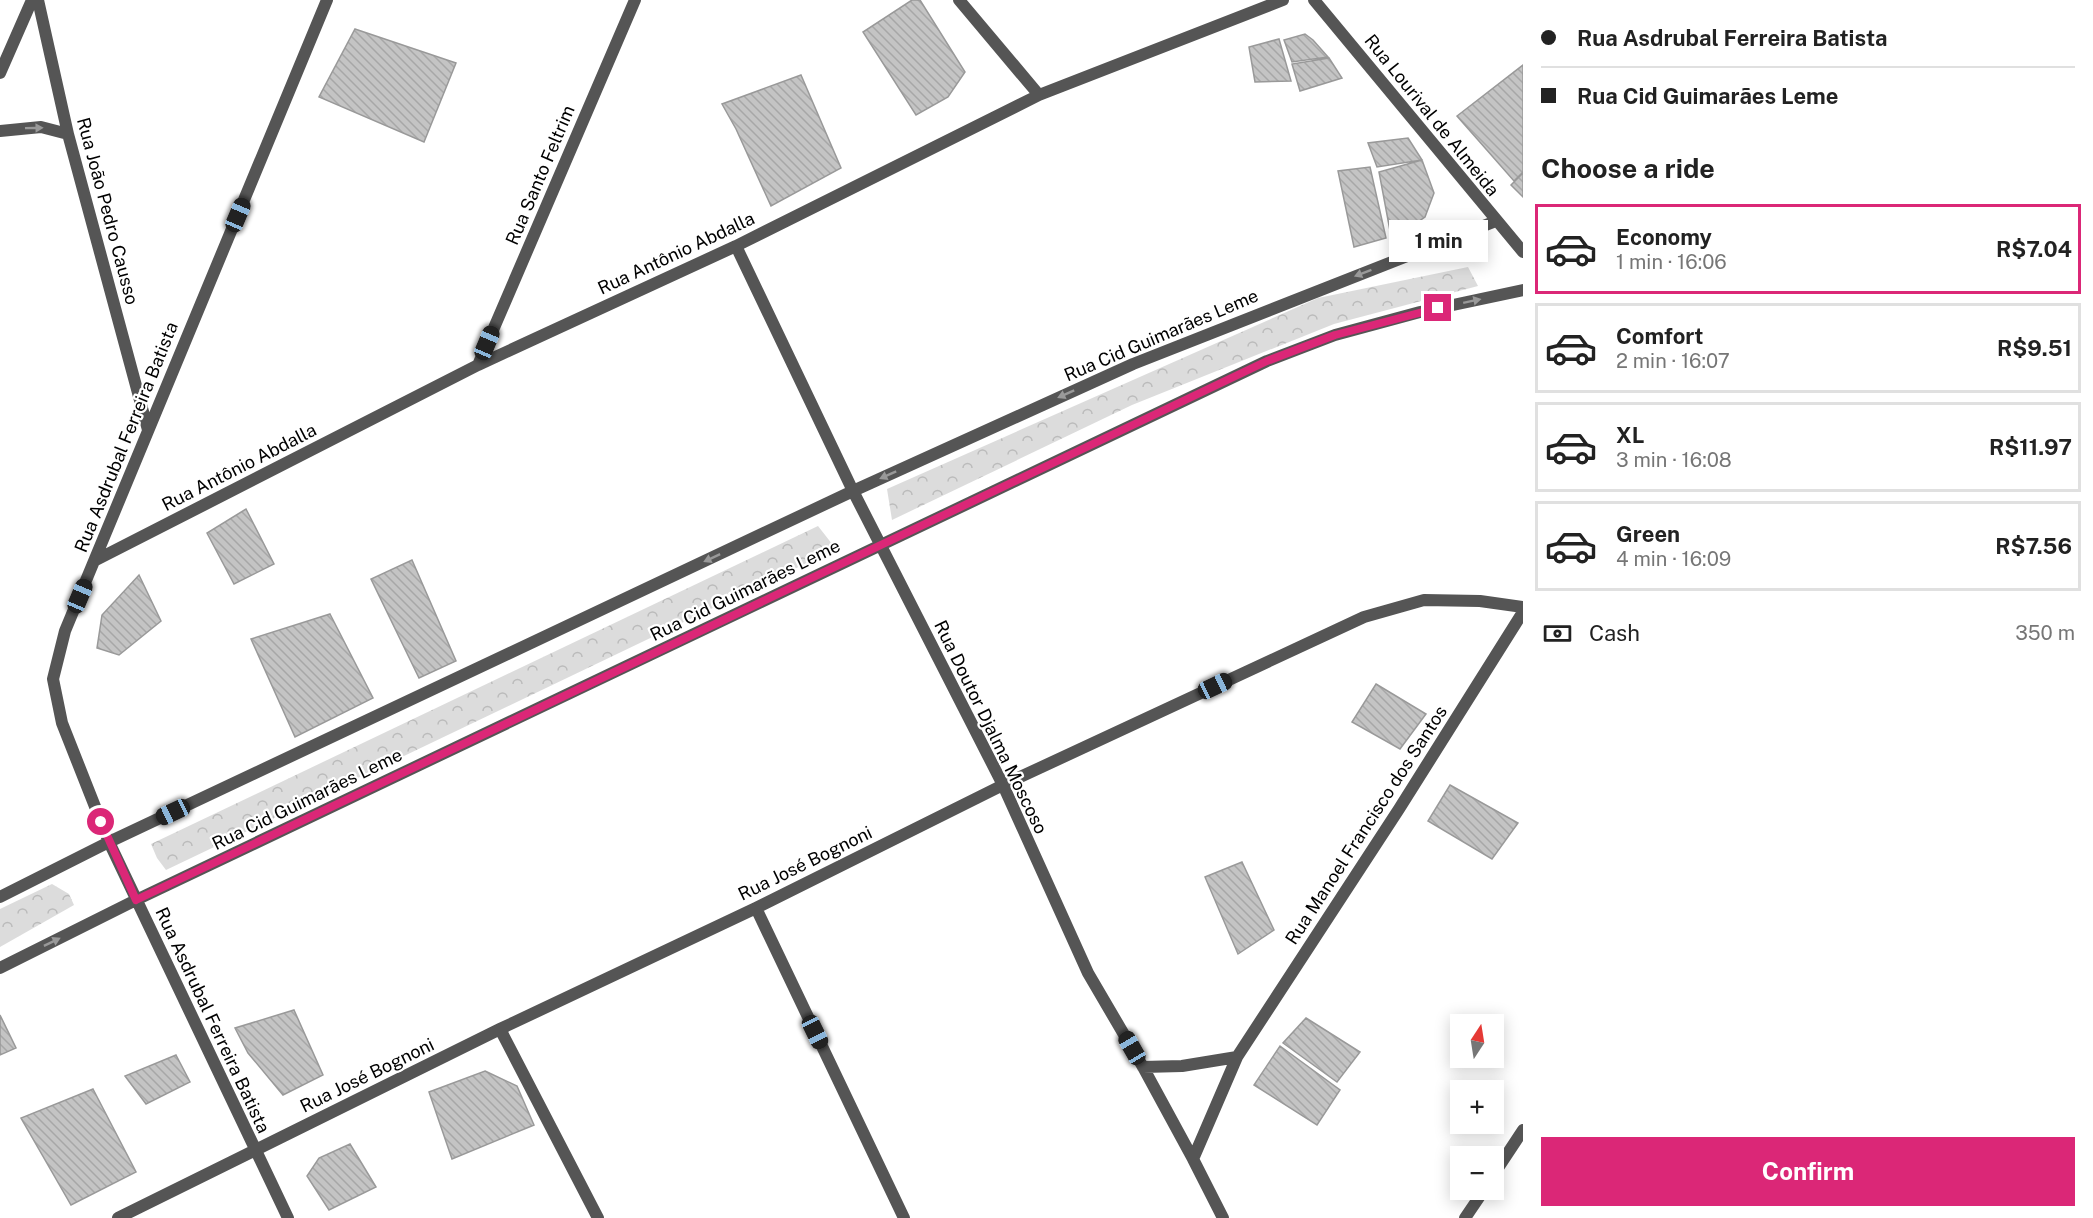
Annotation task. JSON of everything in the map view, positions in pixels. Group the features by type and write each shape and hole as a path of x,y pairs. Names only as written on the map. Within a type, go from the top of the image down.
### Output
{"street":[{"path":"0,73 32,0"},
{"name":"Rua João Pedro Causso","path":"38,0 68,134 148,430"},
{"name":"Rua Asdrubal Ferreira Batista","path":"288,1218 109,842 62,723 53,679 65,631 327,0"},
{"name":"Rua Santo Feltrim","path":"478,365 635,0"},
{"path":"959,0 1039,95"},
{"name":"Rua Antônio Abdalla","path":"94,561 478,365 736,246 1039,95 1282,0"},
{"name":"Rua Lourival de Almeida","path":"1314,0 1523,252"},
{"path":"0,131 41,127 68,134"},
{"name":"Rua Cid Guimarães Leme","path":"0,897 109,842 853,491 1133,364 1496,221"},
{"name":"Rua Doutor Djalma Moscoso","path":"736,246 853,491 1003,785 1088,973 1143,1067 1223,1218"},
{"name":"Rua Cid Guimarães Leme","path":"0,968 136,900 1267,361 1335,335 1420,312 1523,290"},
{"name":"Rua José Bognoni","path":"118,1218 500,1029 756,908 1003,785 1364,617 1424,600 1480,601 1523,607"},
{"name":"Rua Manoel Francisco dos Santos","path":"1193,1159 1237,1057 1399,809 1523,612"},
{"path":"756,908 904,1218"},
{"path":"500,1029 598,1218"},
{"path":"1143,1067 1182,1066 1237,1057"},
{"path":"1504,1159 1523,1130"},
{"path":"1465,1218 1477,1200"}],"green space":[{"path":"1468,267 1478,286 1334,324 1132,405 892,520 887,489 1318,298"},
{"path":"818,526 836,549 166,870 157,858 151,844"},
{"path":"52,884 69,894 74,905 0,947 0,909"}],"building":[{"path":"912,0 920,0 965,72 948,97 916,115 863,32"},
{"path":"355,29 456,63 424,142 319,97"},
{"path":"1305,34 1328,57 1292,62 1284,40"},
{"path":"1279,39 1291,81 1255,82 1249,47"},
{"path":"1329,58 1342,78 1300,91 1292,64"},
{"path":"1523,65 1523,172 1514,181 1457,116"},
{"path":"801,75 841,168 771,206 722,104"},
{"path":"1408,138 1422,160 1377,167 1368,143"},
{"path":"1422,160 1434,193 1425,217 1396,237 1391,236 1379,172"},
{"path":"1370,167 1386,238 1354,247 1338,171"},
{"path":"1523,173 1523,197 1511,185"},
{"path":"246,509 274,564 234,584 207,533"},
{"path":"412,560 456,661 419,678 371,579"},
{"path":"139,575 161,621 119,655 97,648 102,615"},
{"path":"330,614 373,698 295,737 251,639"},
{"path":"1376,684 1426,714 1400,749 1352,722"},
{"path":"1450,785 1518,823 1492,859 1428,821"},
{"path":"1242,862 1274,930 1238,954 1205,877"},
{"path":"294,1010 323,1075 283,1095 248,1053 235,1028"},
{"path":"0,1015 16,1048 0,1055"},
{"path":"1306,1018 1360,1052 1337,1082 1283,1043"},
{"path":"1280,1046 1340,1090 1317,1125 1254,1085"},
{"path":"176,1055 190,1082 146,1104 125,1076"},
{"path":"485,1071 517,1086 534,1125 452,1159 429,1092"},
{"path":"93,1089 136,1172 71,1205 21,1118"},
{"path":"350,1144 376,1187 329,1210 307,1176 319,1158"}],"route":[{"path":"101,822 136,900 1267,361 1335,335 1438,308"}]}
